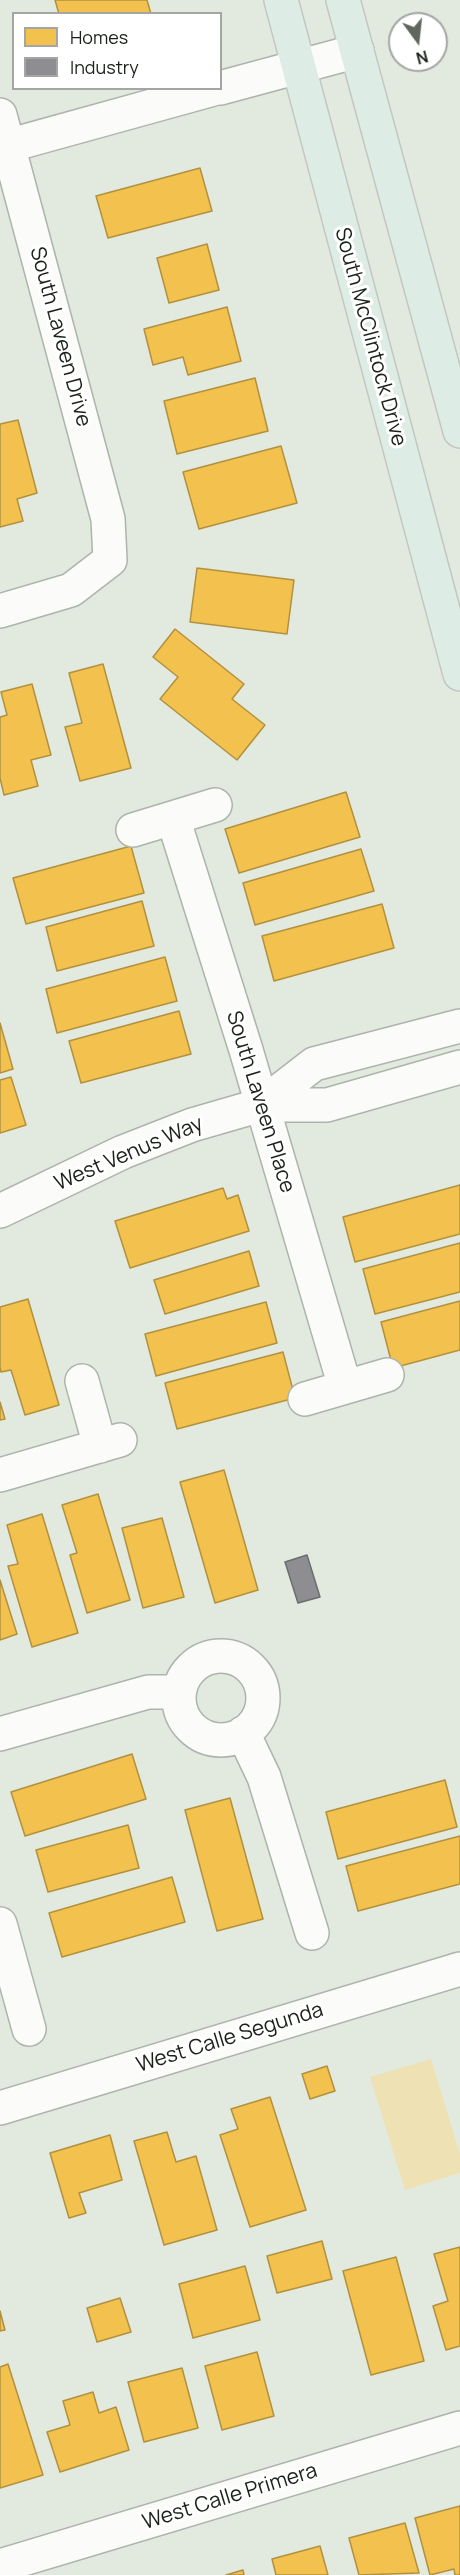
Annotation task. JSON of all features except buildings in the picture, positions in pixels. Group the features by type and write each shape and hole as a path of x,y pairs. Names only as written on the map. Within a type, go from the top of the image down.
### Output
{"main road":[{"name":"South McClintock Drive","path":"281,0 460,674"},
{"path":"343,0 460,431"}],"street":[{"path":"222,87 357,51"},
{"path":"3,136 210,90"},
{"name":"South Laveen Drive","path":"0,611 71,590 110,560 108,519 3,136"},
{"path":"133,830 215,805"},
{"name":"South Laveen Place","path":"173,818 345,1387"},
{"name":"West Venus Way","path":"261,1105 314,1064 460,1026"},
{"path":"351,1054 362,1095"},
{"name":"West Venus Way","path":"0,1211 123,1152 192,1125 261,1105 327,1105 460,1067"},
{"path":"305,1399 387,1375"},
{"path":"0,1475 110,1443 82,1381"},
{"path":"217,1656 231,1657 244,1662 261,1684 263,1698 261,1711 254,1724 243,1733 217,1739 204,1736 184,1718 179,1692 184,1678 192,1667 204,1659 217,1656"},
{"path":"0,1734 148,1692 179,1692"},
{"path":"243,1733 264,1777 312,1934"},
{"path":"0,1924 30,2029"},
{"name":"West Calle Segunda","path":"0,2108 460,1969"},
{"name":"West Calle Primera","path":"0,2566 34,2566 460,2428"}],"shaded area":[{"path":"431,2059 460,2154 460,2173 405,2190 370,2077"}]}
